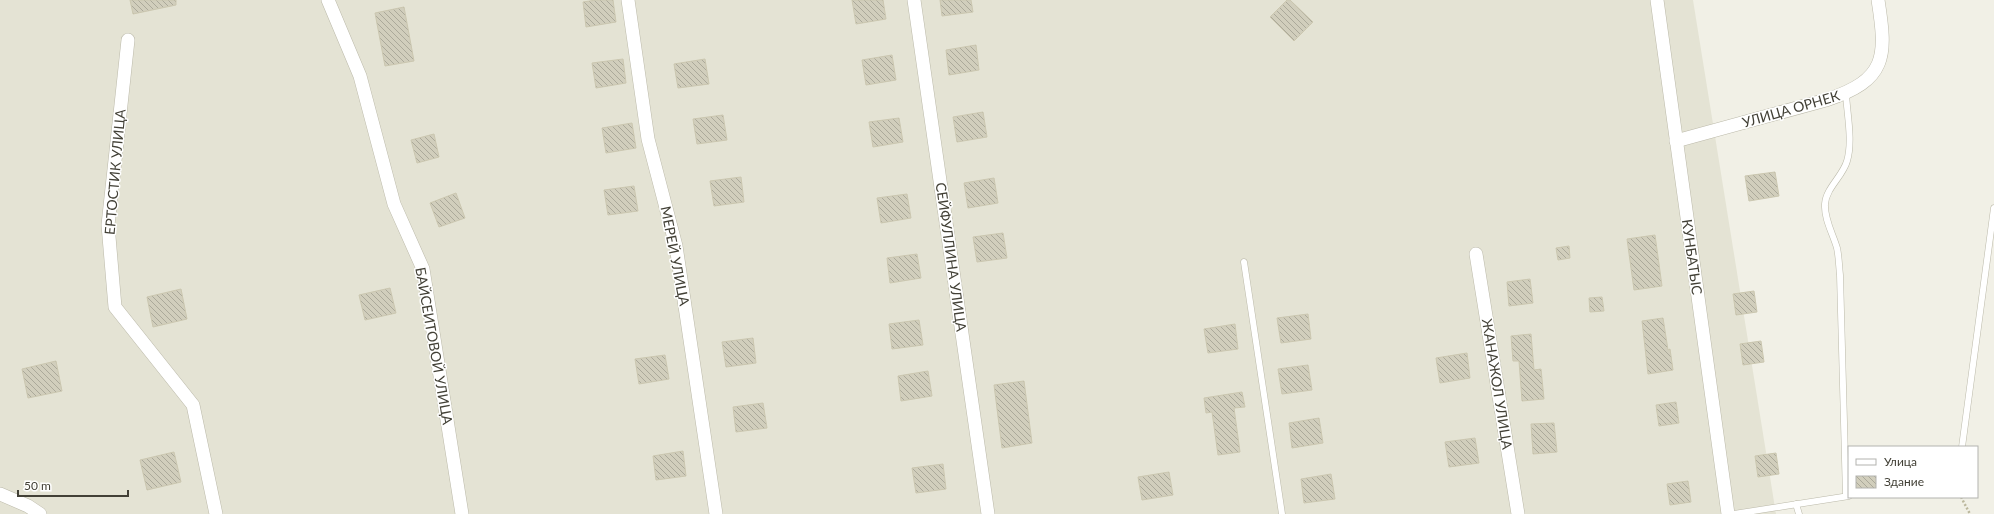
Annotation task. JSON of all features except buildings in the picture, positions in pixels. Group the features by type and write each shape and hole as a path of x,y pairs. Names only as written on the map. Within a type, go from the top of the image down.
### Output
{"street":[{"name":"БАЙСЕИТОВОЙ УЛИЦА","path":"328,0 360,76 394,204 423,269 462,514"},
{"name":"МЕРЕЙ УЛИЦА","path":"628,0 648,139 676,246 716,514"},
{"name":"СЕЙФУЛЛИНА УЛИЦА","path":"914,0 988,514"},
{"name":"КУНБАТЫС","path":"1657,0 1728,514"},
{"name":"УЛИЦА ОРНЕК","path":"1676,141 1846,94 1864,83 1876,69 1882,53 1882,30 1878,0"},
{"name":"ЕРТОСТИК УЛИЦА","path":"128,40 108,225 115,307 193,405 216,514"},
{"name":"ЖАНАЖОЛ УЛИЦА","path":"1476,254 1518,514"},
{"path":"0,494 28,506 40,514"}],"lane":[{"path":"1734,514 1847,496 1840,275 1837,249 1826,214 1825,203 1829,192 1842,172 1847,160 1849,141 1846,94"},
{"path":"1962,446 1994,208"},
{"path":"1244,262 1282,514"},
{"path":"1796,504 1799,514"}],"path":[{"path":"1962,498 1970,514"}],"shaded area":[{"path":"0,0 1693,0 1776,514 0,514"}]}
